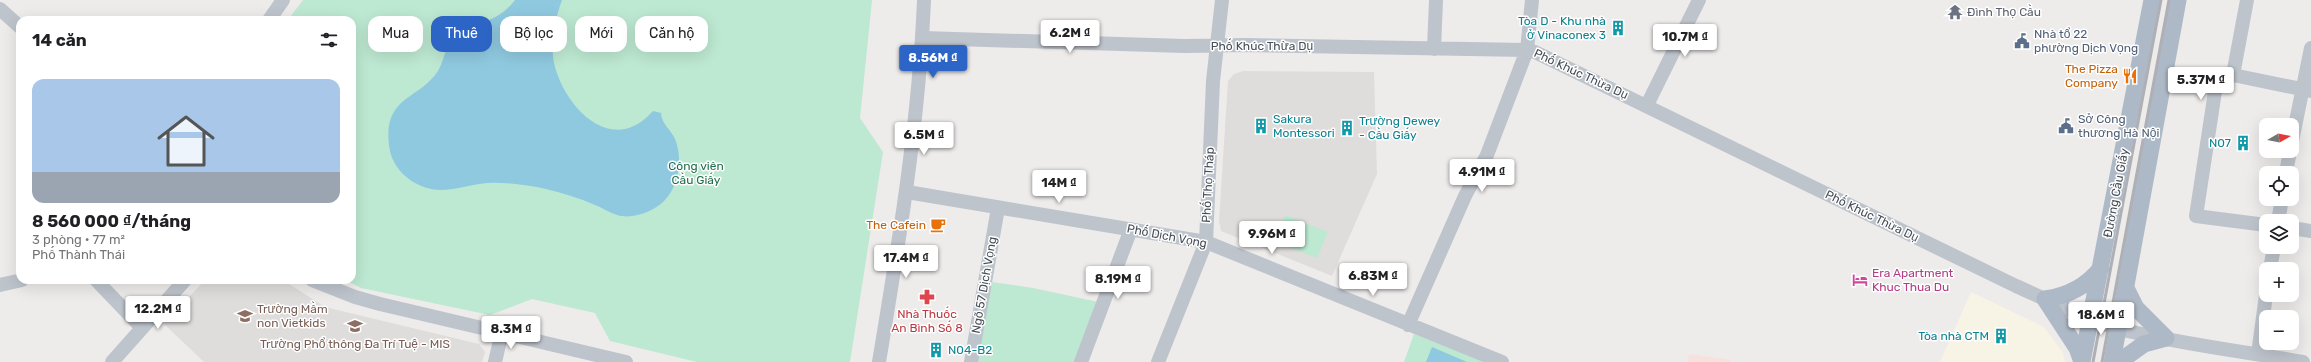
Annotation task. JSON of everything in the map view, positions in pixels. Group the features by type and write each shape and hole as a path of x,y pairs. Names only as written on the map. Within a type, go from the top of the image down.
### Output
{"main road":[{"name":"Đường Cầu Giấy","path":"2082,362 2092,319 2152,0"},
{"path":"2112,362 2178,0"},
{"path":"2082,362 2077,348 2045,299 2058,297 2075,290 2092,279 2101,268"},
{"path":"2119,362 2144,344 2166,338 2136,308 2125,286"}],"street":[{"path":"272,16 283,0"},
{"path":"879,362 907,192 923,38 924,0"},
{"name":"Phố Thọ Tháp","path":"1158,362 1206,242 1213,81 1222,0"},
{"path":"1434,49 1436,0"},
{"path":"1408,325 1465,196 1487,155 1527,50 1532,0"},
{"path":"1647,105 1699,0"},
{"path":"2233,75 2247,0"},
{"path":"0,9 16,24"},
{"name":"Phố Khúc Thừa Dụ","path":"923,38 1527,50 1543,54 2045,299 2092,319 2119,328 2166,338 2303,362"},
{"path":"2298,118 2306,90 2311,48"},
{"path":"2259,224 2196,216 2216,85 2233,75 2306,90"},
{"name":"Phố Dịch Vọng","path":"907,192 1206,242 1502,362"},
{"name":"Ngõ 57 Dịch Vọng","path":"971,362 998,208"},
{"path":"1081,362 1131,229"},
{"path":"2299,229 2311,231"},
{"path":"0,285 16,281"},
{"path":"100,284 142,328"},
{"path":"112,362 181,284"},
{"path":"322,284 355,297 617,361"},
{"path":"2258,354 2265,302"},
{"path":"495,362 502,332"}],"shaded area":[{"path":"1243,71 1374,72 1377,174 1332,276 1221,231 1219,221 1228,81 1234,74"},
{"path":"201,284 289,284 325,307 479,344 485,352 482,362 204,362 164,324"},
{"name":"Tòa nhà CTM","path":"1971,292 2044,327 2063,353 2065,362 1940,362"},
{"path":"1689,354 1731,360 1731,362 1688,362"}],"green space":[{"name":"Công viên Cầu Giấy","path":"303,0 872,0 860,118 883,152 850,362 697,362 610,341 595,313 532,299 490,315 361,288 353,284 356,284 356,16 291,16"},
{"path":"1285,215 1328,232 1317,258 1275,242"},
{"path":"985,281 1033,288 1103,303 1081,362 971,362"},
{"path":"1414,334 1488,362 1404,362"}],"water":[{"path":"515,0 562,0 557,16 500,16 500,52 553,52 554,63 559,80 568,96 579,110 592,121 606,128 622,130 637,124 653,111 661,113 664,123 675,139 679,154 679,163 674,187 665,200 656,208 643,214 623,216 614,214 589,202 565,194 510,183 488,183 434,190 413,182 401,172 390,153 389,129 391,117 404,100 421,88 438,71 446,52 492,52 492,19 508,8"},
{"path":"1432,347 1467,362 1426,362"}],"railway":[{"path":"2093,362 2161,0"},
{"path":"2102,362 2169,0"}],"place":[{"name":"Đình Thọ Cầu","path":"1955,12"},
{"name":"Tòa D - Khu nhà ở Vinaconex 3","path":"1618,28"},
{"name":"Nhà tổ 22 phường Dịch Vọng","path":"2022,41"},
{"name":"The Pizza Company","path":"2130,76"},
{"name":"Sakura Montessori","path":"1261,126"},
{"name":"Sở Công thương Hà Nội","path":"2066,126"},
{"name":"Trường Dewey - Cầu Giấy","path":"1347,128"},
{"name":"N07","path":"2243,143"},
{"name":"The Cafein","path":"938,225"},
{"name":"Era Apartment Khuc Thua Du","path":"1860,280"},
{"name":"Nhà Thuốc An Bình Số 8","path":"927,297"},
{"name":"Trường Mầm non Vietkids","path":"245,316"},
{"name":"Trường Phổ thông Đa Trí Tuệ - MIS","path":"355,326"},
{"name":"Tòa nhà CTM","path":"2001,336"},
{"name":"N04-B2","path":"936,350"}]}
